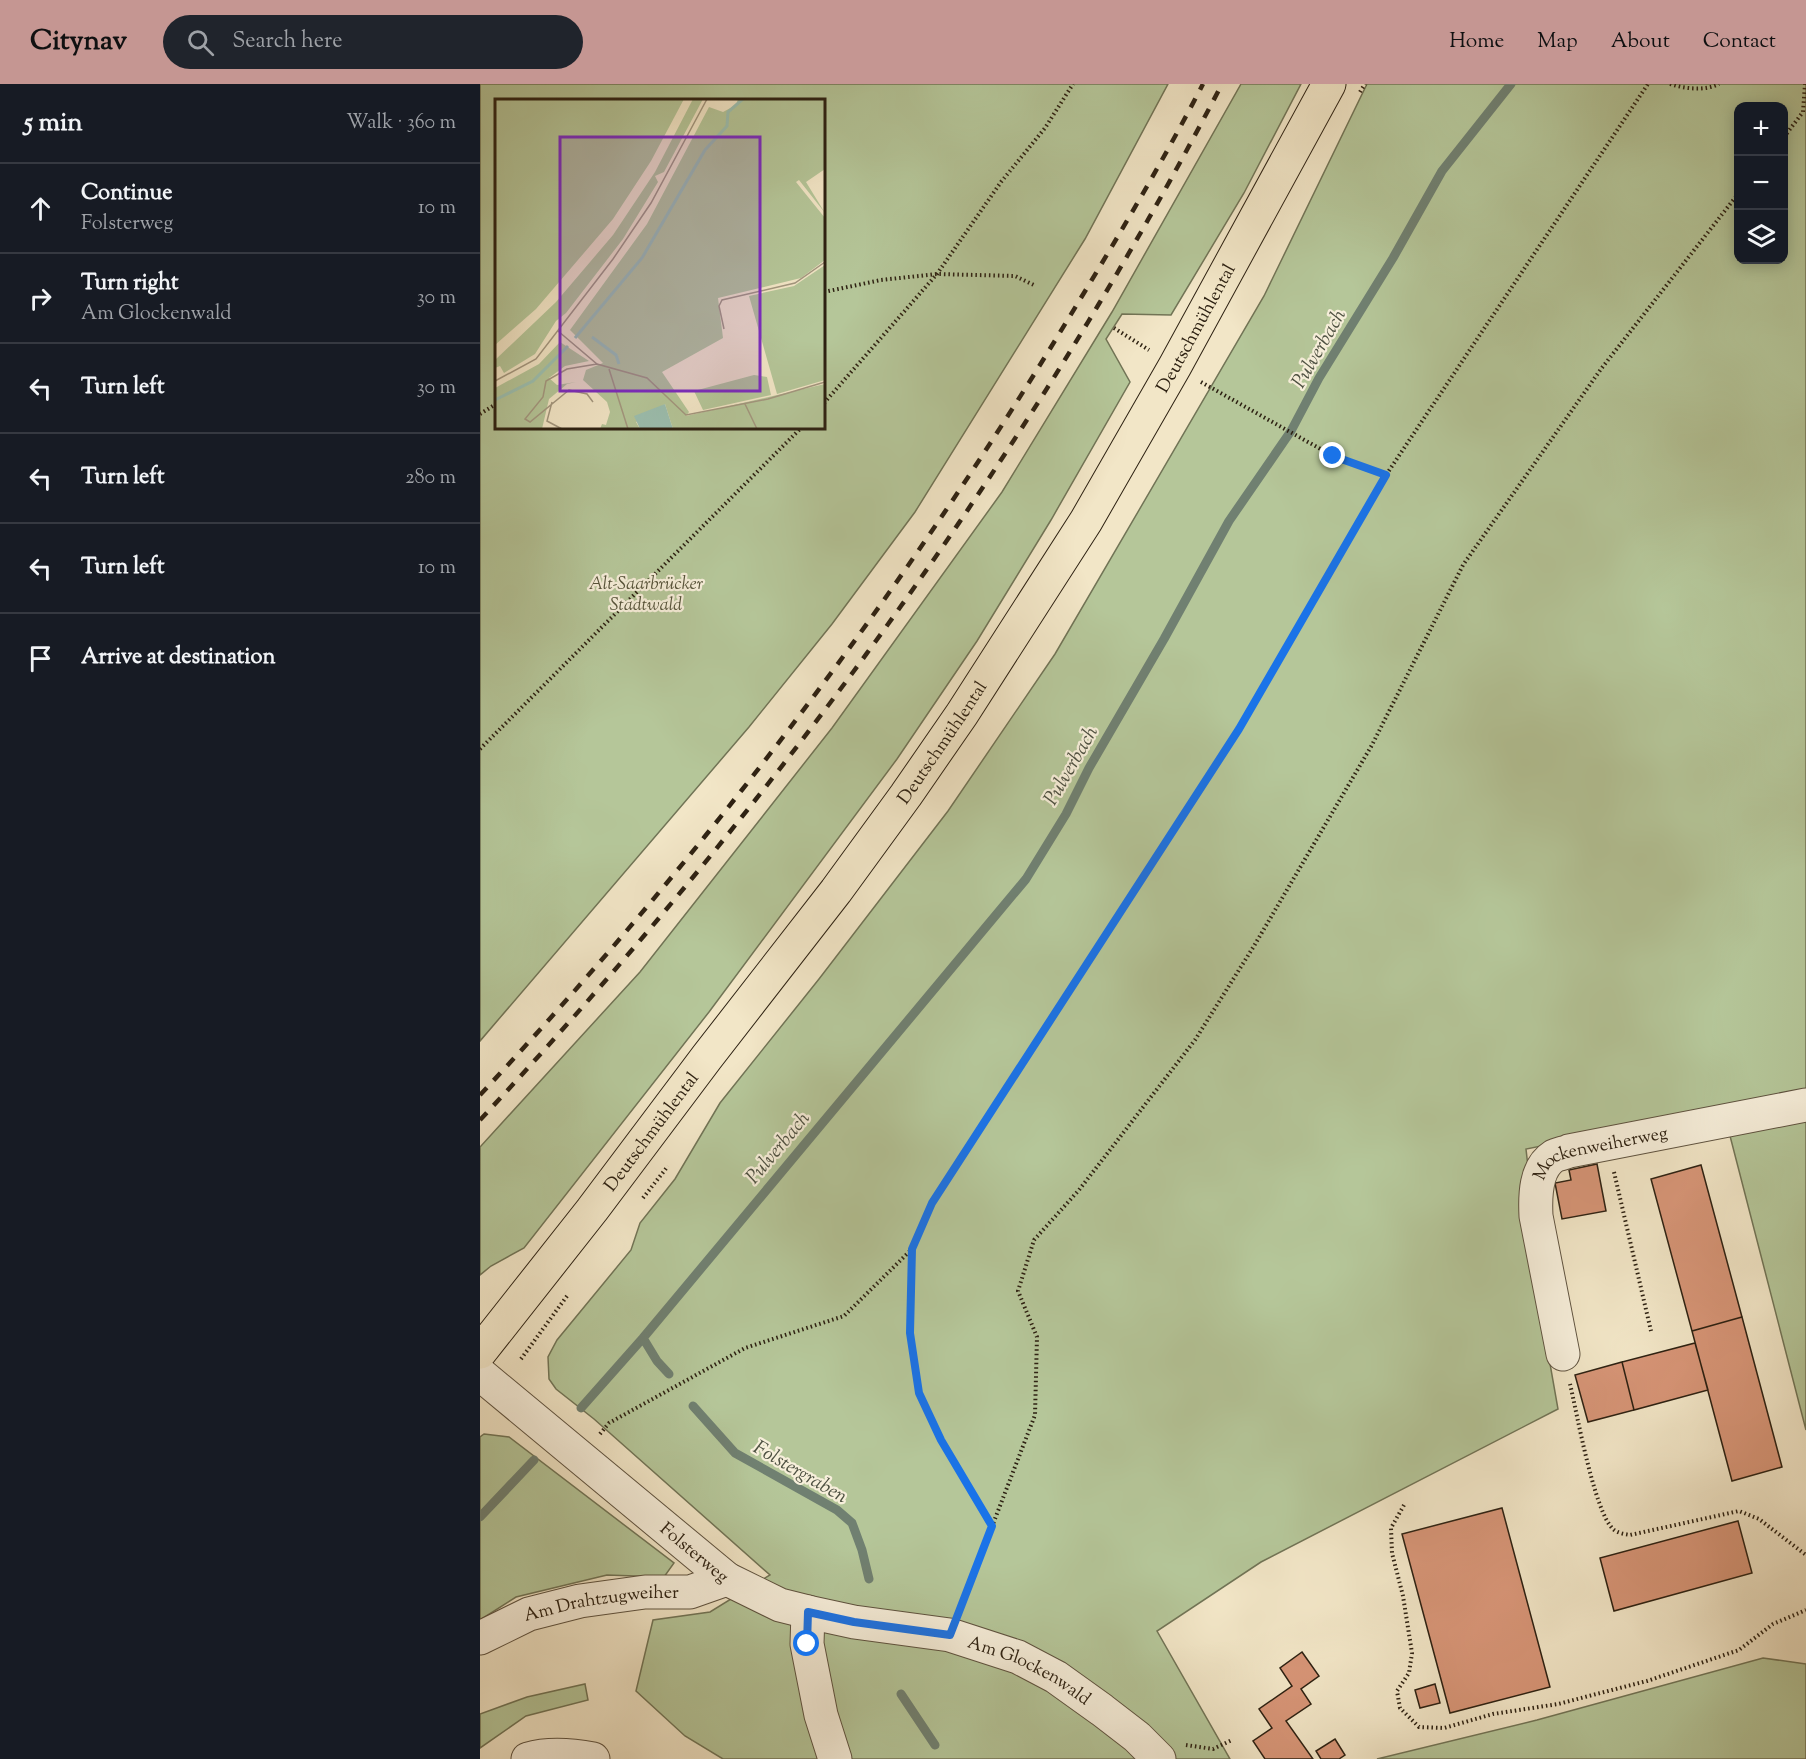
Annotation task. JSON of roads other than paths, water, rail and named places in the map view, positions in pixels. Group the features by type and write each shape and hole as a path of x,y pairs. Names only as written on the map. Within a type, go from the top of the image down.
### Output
{"main road":[{"name":"Deutschmühlental","path":"480,1352 592,1210 836,891 962,714 1086,520 1187,373 1329,84"}],"street":[{"name":"Mockenweiherweg","path":"1563,1354 1536,1216 1535,1198 1542,1168 1554,1156 1569,1151 1806,1105"},
{"name":"Folsterweg","path":"480,1374 727,1579 780,1605 808,1612"},
{"name":"Am Drahtzugweiher","path":"480,1638 529,1614 580,1601 645,1592 690,1592 727,1579"},
{"name":"Am Glockenwald","path":"808,1612 854,1622 950,1635 991,1646 1056,1677 1137,1737 1172,1755"},
{"path":"808,1612 807,1644 821,1715 835,1759"},
{"path":"528,1759 539,1756 577,1756 593,1759"}],"waterway":[{"name":"Pulverbach","path":"581,1408 643,1338 1026,879 1066,814 1089,768 1229,521 1291,431 1319,378 1393,258 1442,171 1511,84"},
{"name":"Folstergraben","path":"643,1338 657,1361 669,1374"},
{"name":"Folstergraben","path":"693,1406 735,1453 837,1510 852,1523 869,1579"},
{"name":"Pulverbach","path":"480,1517 534,1460"},
{"name":"Folstergraben","path":"901,1694 935,1745"}],"railway":[{"path":"480,1095 561,1007 715,824 860,633 929,535 1059,334 1151,179 1203,84"},
{"path":"480,1120 587,1002 691,880 790,755 886,627 977,496 1064,362 1145,224 1222,84"}],"park label":[{"name":"Alt-Saarbrücker Stadtwald","path":"646,593"}]}
